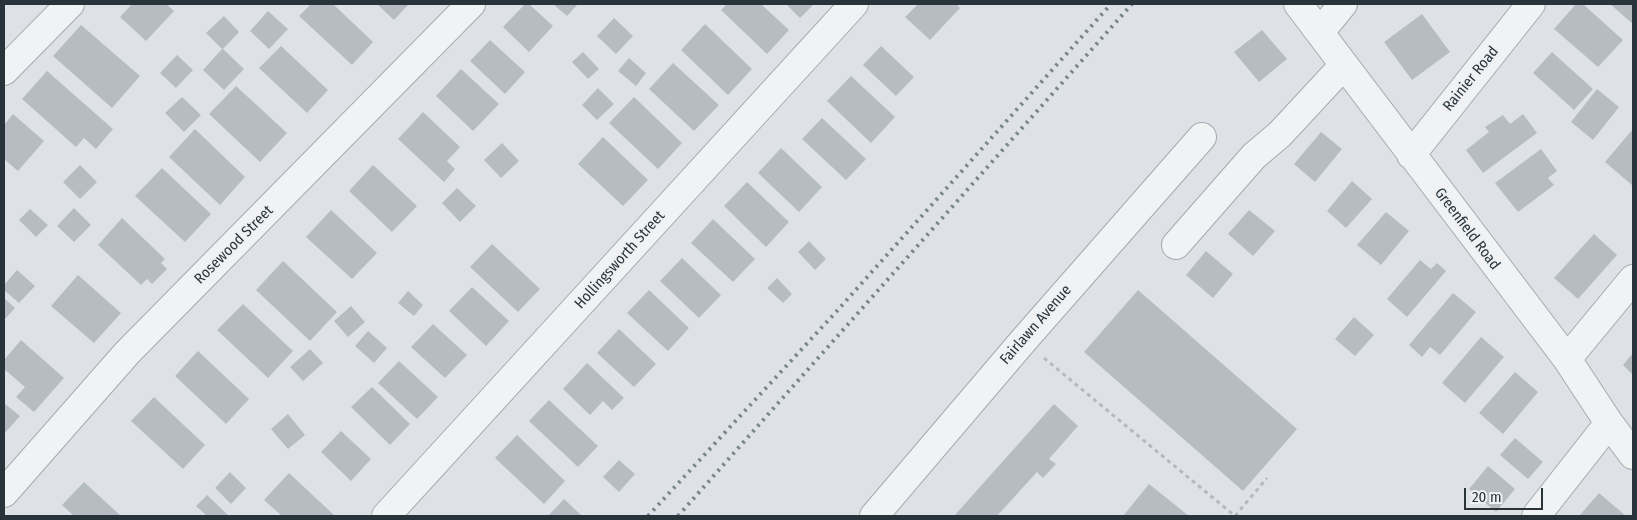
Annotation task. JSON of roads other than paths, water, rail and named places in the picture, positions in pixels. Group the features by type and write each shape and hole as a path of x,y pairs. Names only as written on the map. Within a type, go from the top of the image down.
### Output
{"street":[{"path":"4,71 70,4"},
{"name":"Rosewood Street","path":"4,493 127,353 471,4"},
{"name":"Hollingsworth Street","path":"386,516 854,4"},
{"name":"Greenfield Road","path":"1298,4 1321,31 1411,155 1566,359 1608,423 1633,455"},
{"path":"1321,31 1343,4"},
{"name":"Rainier Road","path":"1411,155 1531,4"},
{"path":"1176,245 1254,156 1280,134 1344,65"},
{"name":"Fairlawn Avenue","path":"874,516 1023,340 1202,137"},
{"path":"1566,359 1633,279"},
{"path":"1536,516 1608,423"}],"railway":[{"path":"648,516 836,312 1111,4"},
{"path":"678,516 1132,4"}]}
